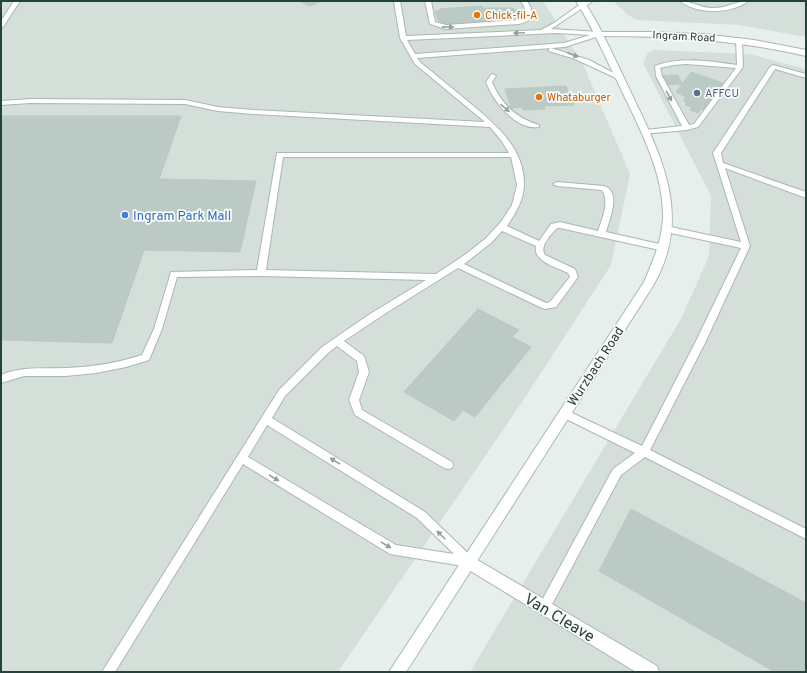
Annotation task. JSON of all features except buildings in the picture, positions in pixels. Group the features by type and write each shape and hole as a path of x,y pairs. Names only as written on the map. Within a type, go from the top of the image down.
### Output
{"main road":[{"path":"584,2 600,34"},
{"name":"Ingram Road","path":"600,34 682,34 739,40 806,53"},
{"name":"Wurzbach Road","path":"397,672 649,283 664,248 668,217 660,171 645,132 600,34"},
{"name":"Van Cleave","path":"469,562 651,672"}],"lane":[{"path":"1,26 17,1"},
{"path":"108,672 282,393 325,350 337,341 378,312 457,264 481,247 512,215 520,197 521,181 514,155 502,135 417,63 403,38 397,1"},
{"path":"428,1 432,22 446,27 519,22 525,20 529,15 524,1"},
{"path":"684,1 701,9 718,11 746,1"},
{"path":"535,32 554,26 584,2"},
{"path":"403,38 557,31 600,34"},
{"path":"412,56 565,45 600,34"},
{"path":"645,132 696,126 740,67 739,40"},
{"path":"535,47 567,53 592,63 620,78"},
{"path":"687,128 656,70 662,65 684,62 724,64 740,67"},
{"path":"544,608 617,472 644,452 700,343 746,246 717,153 773,67 806,76"},
{"path":"493,76 489,82 497,101 519,120 537,126"},
{"path":"1,103 30,101 185,102 218,109 253,112 492,125"},
{"path":"261,272 280,155 514,155"},
{"path":"720,164 806,195"},
{"path":"557,184 604,188 609,192 610,200 601,234"},
{"path":"457,264 545,306 553,305 574,277 572,271 542,257 539,252 540,245 554,226 560,225 664,248"},
{"path":"501,227 540,245"},
{"path":"666,229 746,246"},
{"path":"1,379 10,374 66,372 123,365 146,357 158,329 174,274 261,272 436,277"},
{"path":"337,341 361,359 364,372 354,400 358,412 448,464"},
{"path":"565,414 806,534"},
{"path":"266,419 422,515 469,562"},
{"path":"241,458 394,550 469,562"}],"shaded area":[{"path":"1,1 543,1 583,64 630,174 611,265 526,396 338,672 1,672"},
{"path":"613,1 806,1 806,37 739,25 637,20 628,15"},
{"path":"654,50 749,54 806,69 806,672 470,672 682,317 709,256 711,196 643,63 648,53"}],"place":[{"name":"Chick-fil-A","path":"477,15"},
{"name":"AFFCU","path":"697,93"},
{"name":"Whataburger","path":"539,97"},
{"name":"Ingram Park Mall","path":"125,215"}]}
